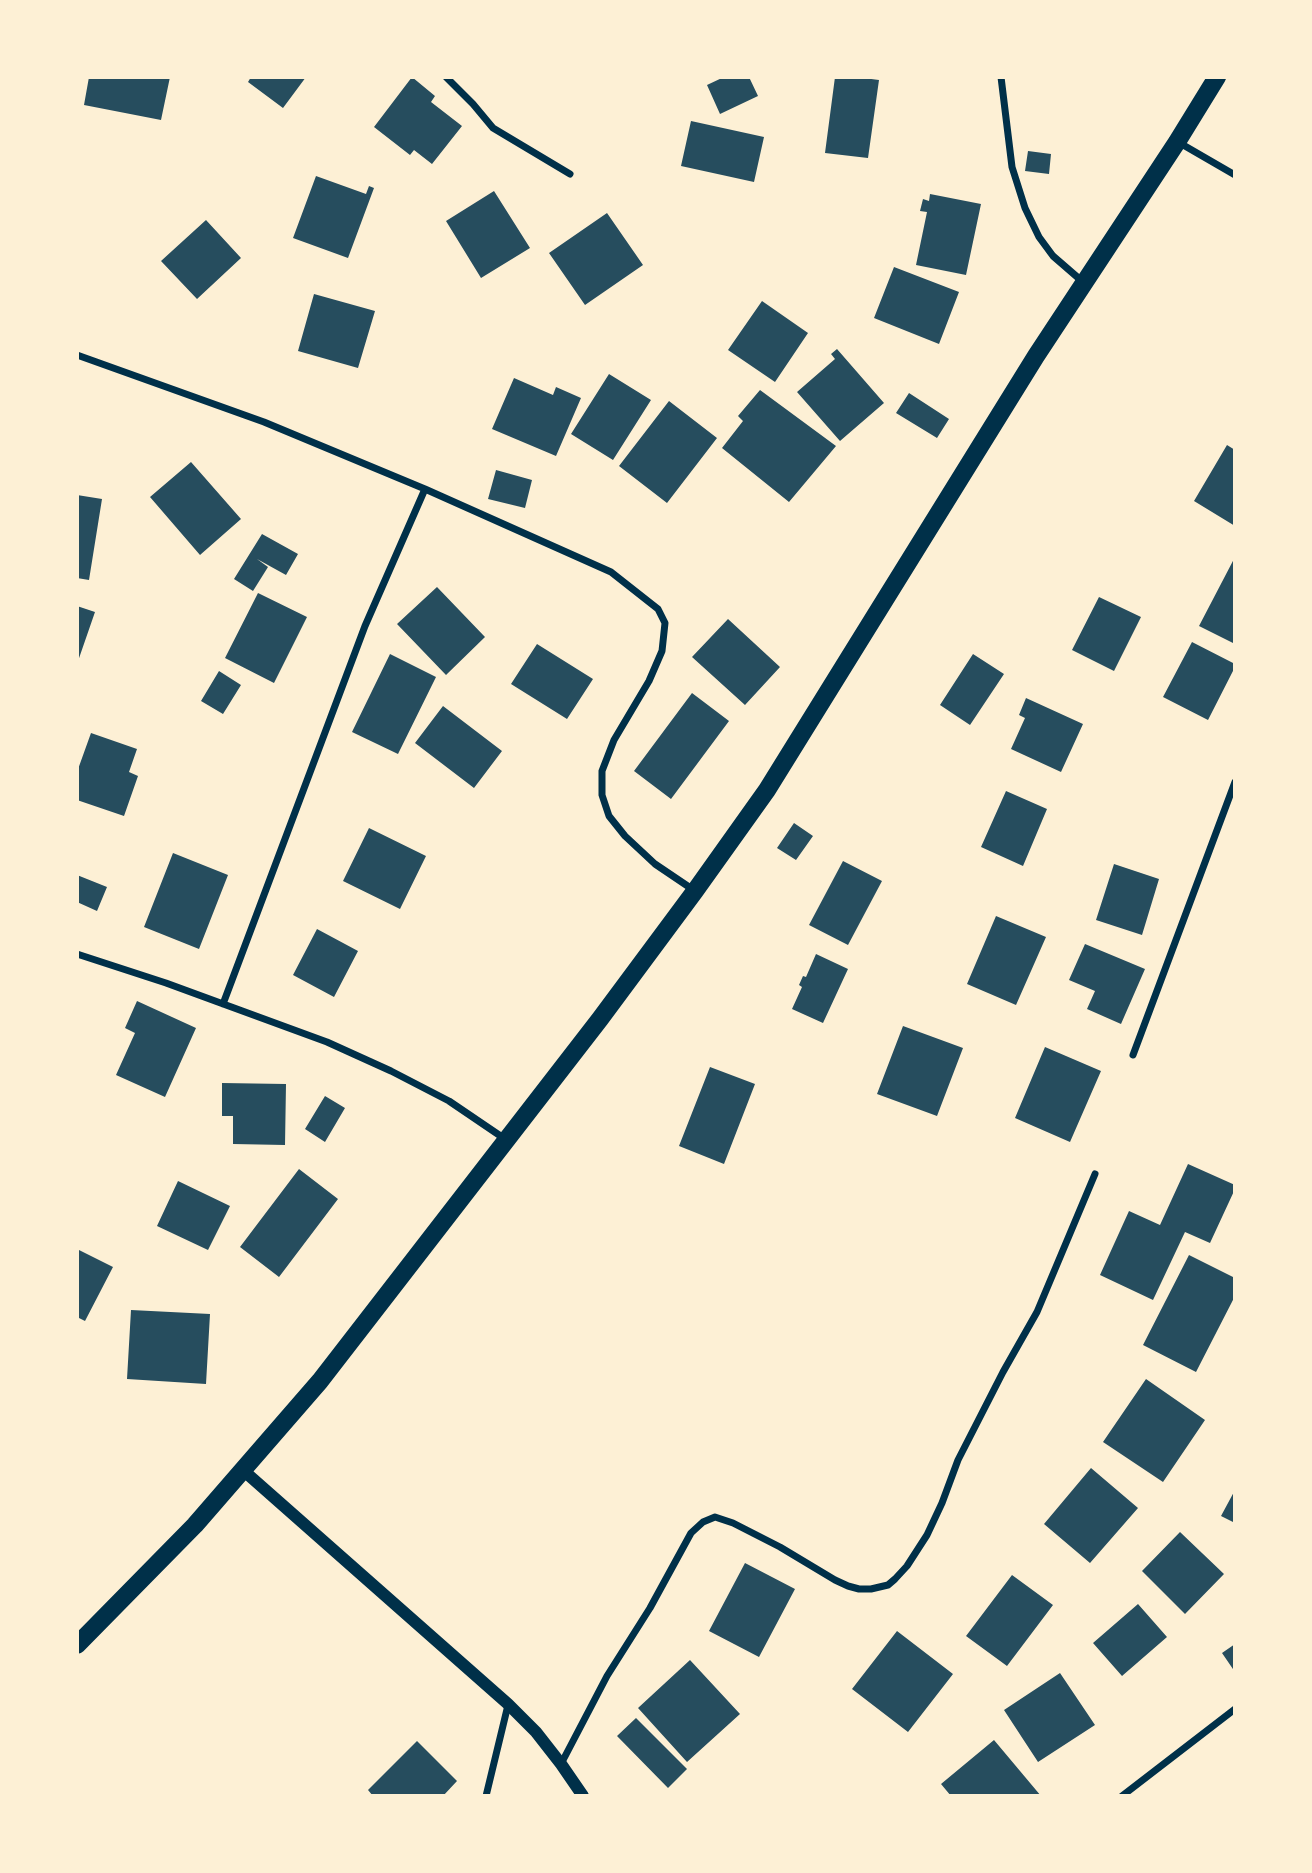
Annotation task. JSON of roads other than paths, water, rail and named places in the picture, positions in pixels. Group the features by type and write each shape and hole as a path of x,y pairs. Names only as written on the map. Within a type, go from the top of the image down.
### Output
{"main road":[{"path":"77,1645 195,1525 320,1381 600,1019 695,891 767,790 985,436 1217,77"}],"street":[{"path":"446,77 493,128 570,174"},
{"path":"1001,77 1012,167 1025,208 1039,237 1053,256 1084,283"},
{"path":"1177,142 1235,175"},
{"path":"77,355 264,422 425,489 611,572 658,609 665,624 662,651 649,681 614,740 602,771 602,795 609,816 625,836 655,863 695,891"},
{"path":"223,1004 365,626 425,489"},
{"path":"1133,1055 1235,782"},
{"path":"77,954 327,1042 449,1101 506,1139"},
{"path":"561,1764 607,1676 650,1608 691,1534 703,1521 715,1517 733,1523 835,1580 859,1589 888,1585 907,1566 927,1535 978,1418 1037,1312 1095,1174"},
{"path":"244,1471 508,1704 536,1732 583,1796"},
{"path":"486,1796 508,1704"},
{"path":"1122,1796 1235,1709"},
{"path":"1223,1718 1235,1719"}]}
